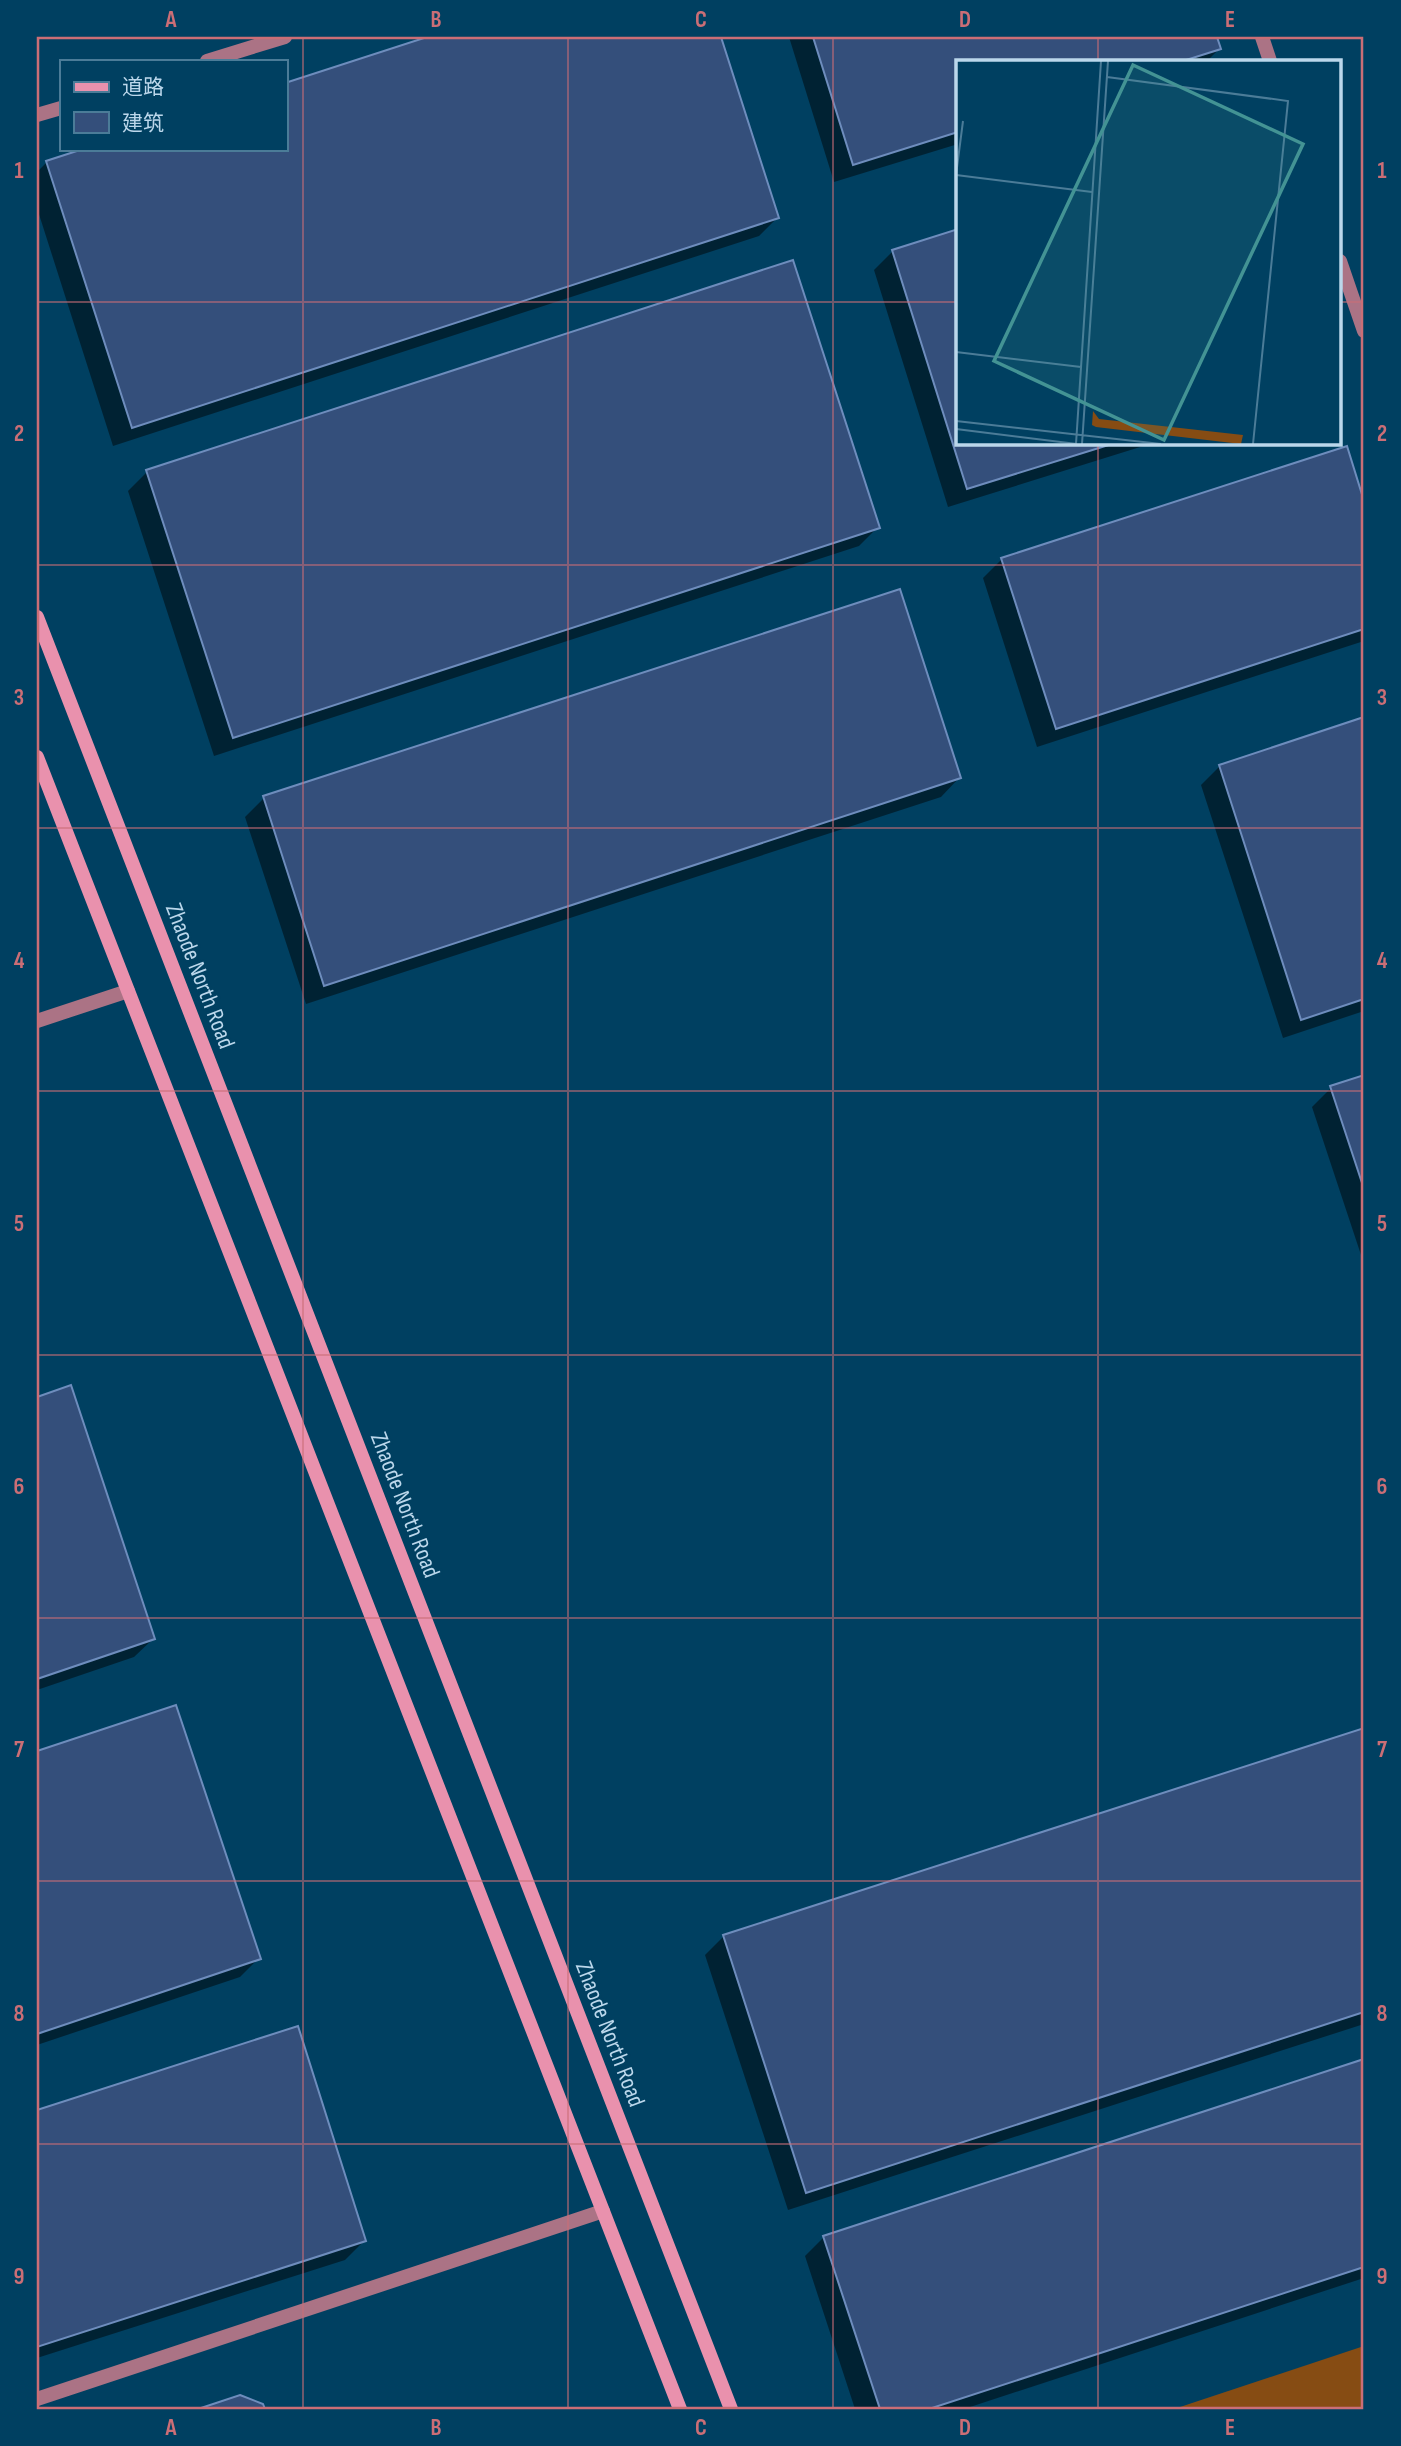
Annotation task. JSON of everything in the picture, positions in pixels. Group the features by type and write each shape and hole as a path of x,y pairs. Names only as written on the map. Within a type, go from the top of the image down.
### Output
{"main road":[{"name":"Zhaode North Road","path":"37,617 732,2409"},
{"path":"37,757 680,2409"}],"lane":[{"path":"210,60 285,37"},
{"path":"1262,37 1270,60"},
{"path":"37,116 60,108"},
{"path":"1342,267 1364,331"},
{"path":"37,1021 128,991"},
{"path":"37,2399 603,2211"}],"shaded area":[{"path":"1364,2346 1364,2409 1174,2409"}],"building":[{"path":"427,37 721,37 779,218 132,428 46,161 80,150 287,150 287,82"},
{"path":"813,37 1217,37 1221,49 1186,60 956,60 956,133 853,165"},
{"path":"956,230 956,444 1112,444 967,489 892,250"},
{"path":"793,260 880,528 233,738 146,470"},
{"path":"1347,446 1364,501 1364,629 1056,729 1001,558"},
{"path":"900,589 961,778 324,986 263,796"},
{"path":"1364,717 1364,999 1301,1020 1219,765"},
{"path":"1364,1075 1364,1189 1330,1086"},
{"path":"71,1385 155,1639 37,1679 37,1397"},
{"path":"176,1705 261,1959 37,2034 37,1751"},
{"path":"1364,1728 1364,2012 806,2193 723,1935"},
{"path":"298,2026 366,2241 37,2347 37,2110"},
{"path":"1364,2059 1364,2267 929,2409 880,2409 823,2236"},
{"path":"240,2395 263,2404 265,2409 198,2409"},
{"path":"240,2395 263,2404 265,2409 198,2409"}]}
